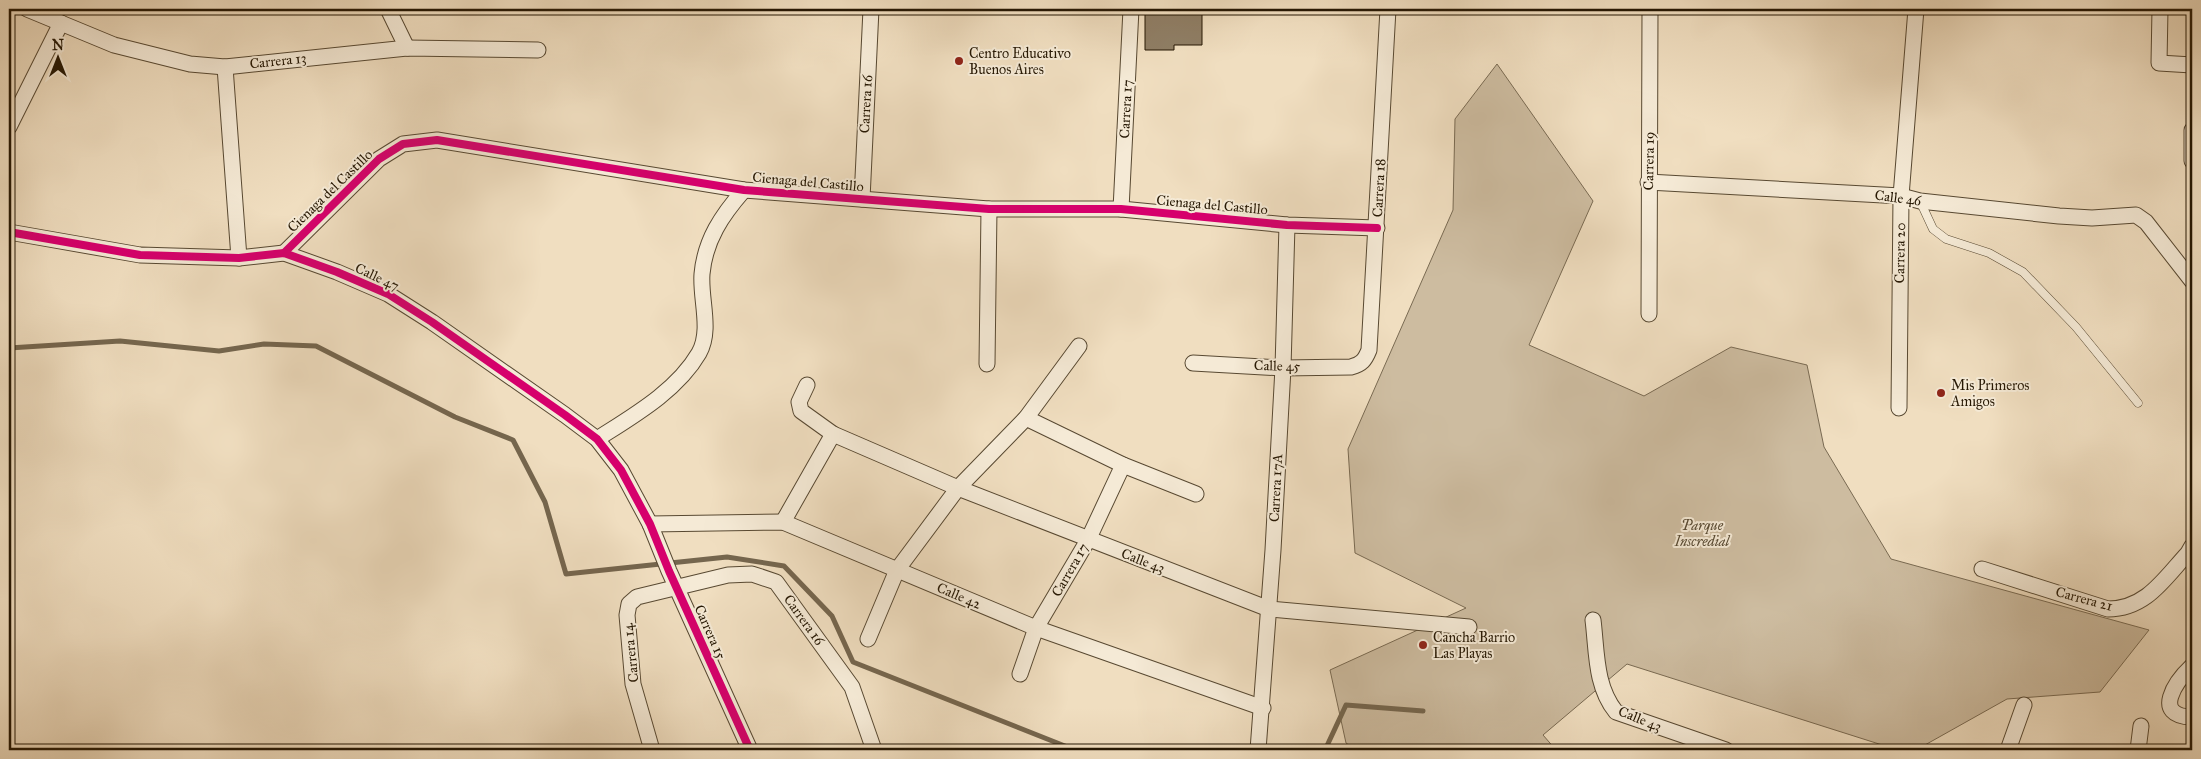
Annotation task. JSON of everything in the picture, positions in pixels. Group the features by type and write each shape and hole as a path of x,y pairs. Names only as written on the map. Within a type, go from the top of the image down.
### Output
{"street":[{"name":"Carrera 13","path":"27,9 114,44 190,64 225,67 407,48 538,50"},
{"path":"388,9 407,48"},
{"name":"Carrera 16","path":"862,199 871,9"},
{"name":"Carrera 17","path":"1122,209 1131,9"},
{"name":"Carrera 18","path":"1360,365 1369,350 1388,9"},
{"name":"Carrera 19","path":"1649,314 1650,9"},
{"name":"Carrera 20","path":"1899,408 1901,196 1916,9"},
{"path":"2160,9 2160,64 2192,64"},
{"path":"9,127 61,23"},
{"path":"225,67 239,258"},
{"path":"2192,130 2192,161"},
{"name":"Cienaga del Castillo","path":"284,254 379,159 403,144 437,140 744,190 989,210 1122,209 1287,225 1377,228"},
{"name":"Calle 46","path":"1648,182 1901,196 1920,201 2059,216 2092,218 2136,215 2146,222 2192,281"},
{"path":"597,439 652,402 678,379 700,352 705,325 702,275 705,255 721,218 744,190"},
{"path":"987,364 989,210"},
{"name":"Carrera 17A","path":"1258,750 1263,708 1283,368 1287,225"},
{"name":"Calle 47","path":"9,232 140,255 239,258 284,254 337,272 388,294 432,322 597,439 621,470 650,524"},
{"path":"868,639 897,570 958,488 1026,418 1079,346"},
{"name":"Calle 45","path":"1194,363 1283,368 1360,365"},
{"name":"Calle 43","path":"807,385 799,402 801,411 833,434 958,488 1269,609 1469,627"},
{"path":"1026,418 1123,465 1196,494"},
{"path":"783,522 833,434"},
{"name":"Carrera 17","path":"1020,674 1036,628 1088,540 1123,465"},
{"name":"Calle 42","path":"650,524 783,522 1036,628 1263,708"},
{"name":"Carrera 15","path":"650,524 676,587 750,750"},
{"name":"Carrera 21","path":"1982,569 2108,609 2122,609 2141,602 2188,553 2192,546"},
{"name":"Carrera 16","path":"676,587 728,575 752,574 776,582 852,687 874,750"},
{"name":"Carrera 14","path":"652,750 633,684 627,614 629,604 637,597 676,587"},
{"name":"Calle 43","path":"1592,620 1601,688 1606,700 1616,712 1726,750"},
{"path":"2192,666 2170,693 2169,704 2174,712 2192,717"},
{"path":"2008,750 2024,705"},
{"path":"2138,750 2141,726"}],"lane":[{"path":"1920,201 1933,229 1946,239 1989,253 2023,272 2076,327 2138,402"}],"green space":[{"name":"Parque Inscredial","path":"1497,64 1593,201 1529,345 1644,396 1731,347 1807,365 1824,447 1891,559 2149,630 2100,692 2007,699 1916,750 1898,750 1627,664 1543,735 1556,750 1356,750 1346,743 1330,670 1466,608 1355,553 1348,449 1453,210 1455,119"}],"building":[{"path":"1145,9 1202,9 1202,45 1174,45 1174,50 1145,50"}],"waterway":[{"path":"9,348 120,341 219,351 264,344 316,346 455,417 513,440 545,502 566,574 727,557 784,566 832,616 853,662 1075,750"},
{"path":"1325,750 1346,705 1423,711"}],"cycle path":[{"path":"284,253 379,159 403,144 437,140 744,190 989,209 1121,209 1287,225 1377,228"},
{"path":"9,232 140,255 239,258 284,253 337,272 388,294 432,322 597,439 621,470 650,524 669,571 750,750"}],"place":[{"name":"Centro Educativo Buenos Aires","path":"959,61"},
{"name":"Mis Primeros Amigos","path":"1941,393"},
{"name":"Cancha Barrio Las Playas","path":"1423,645"}]}
